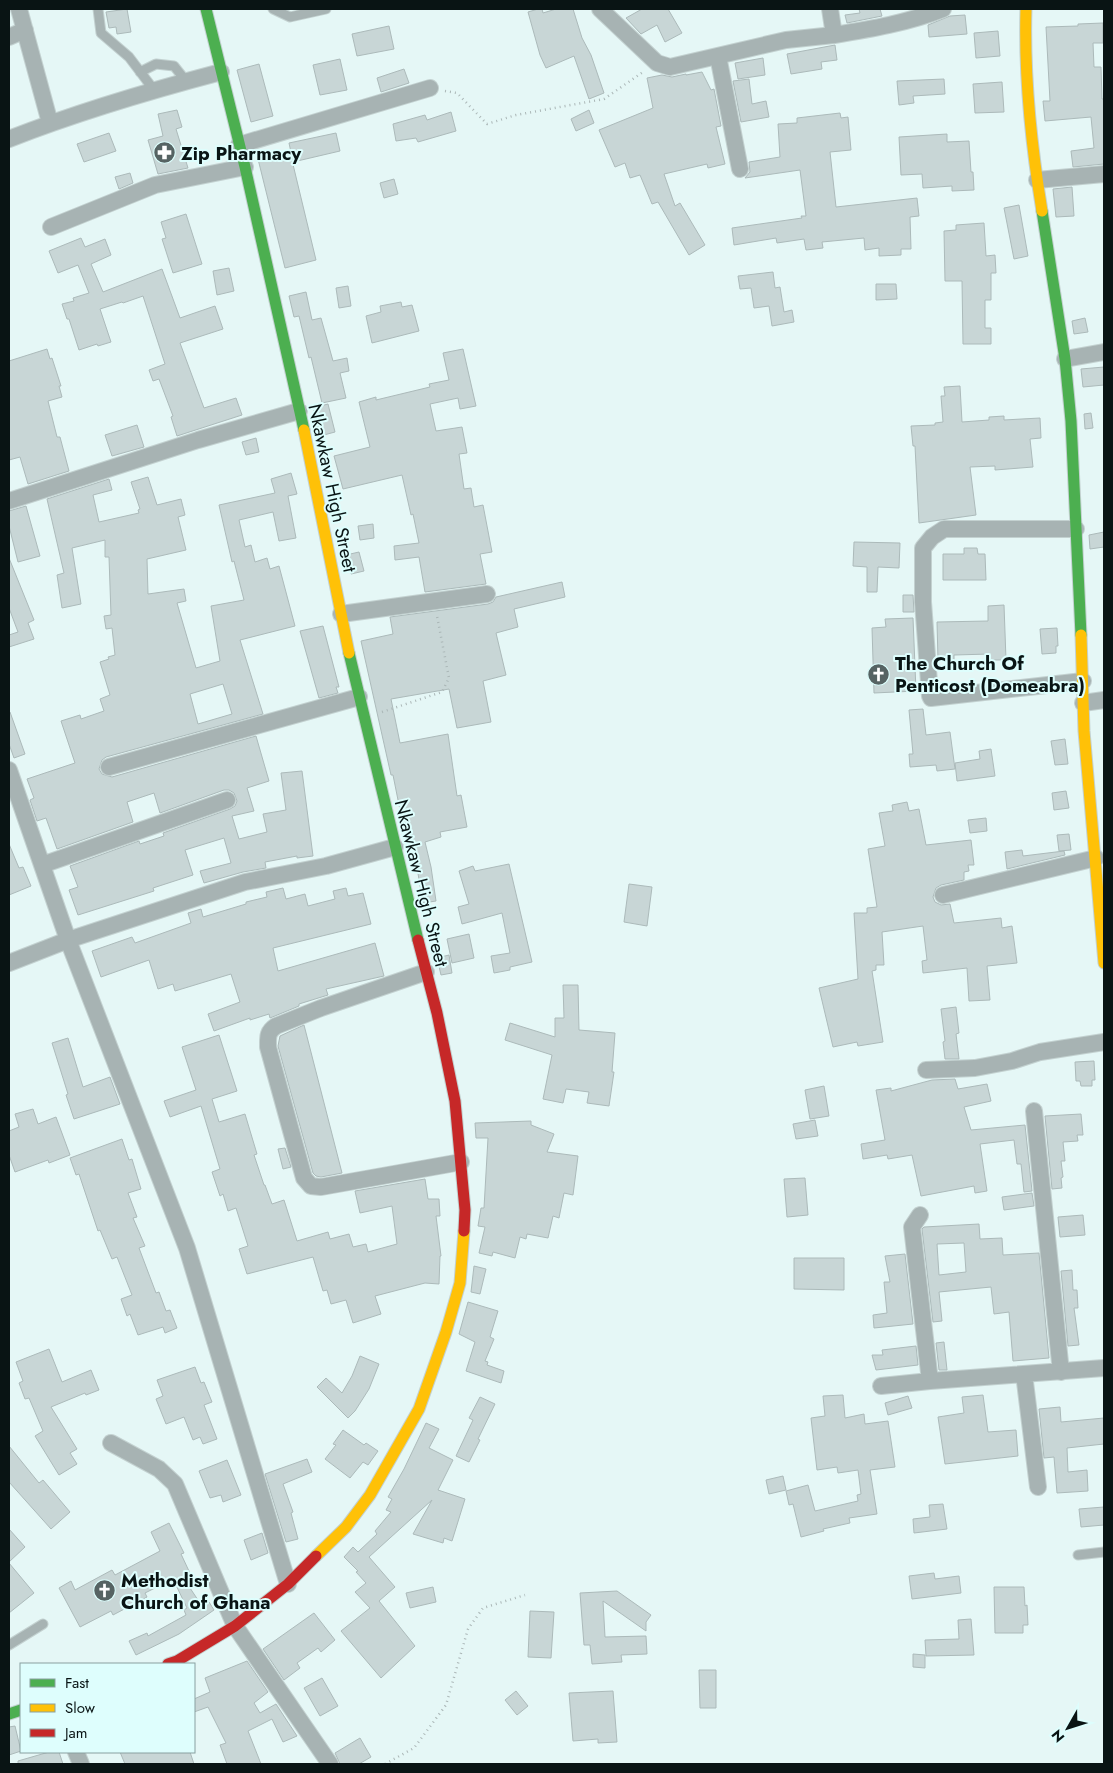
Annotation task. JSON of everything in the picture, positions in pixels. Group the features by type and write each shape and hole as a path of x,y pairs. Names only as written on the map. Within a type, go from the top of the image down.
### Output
{"main road":[{"name":"Nkawkaw High Street","path":"172,1663 235,1626 288,1584 346,1527 370,1495 419,1409 446,1332 460,1283 465,1210 455,1101 438,1013 426,972 359,697 317,488 298,411 245,167 206,9"},
{"path":"1026,9 1025,51 1037,180 1064,359 1070,421 1084,731 1099,867 1104,963"}],"street":[{"path":"19,9 50,123"},
{"path":"600,9 656,63 670,67 786,40 834,35 896,24 942,9"},
{"path":"830,9 834,35"},
{"path":"9,37 25,30"},
{"path":"718,56 740,169"},
{"path":"9,140 50,123 154,90 221,72"},
{"path":"239,145 430,88"},
{"path":"51,227 155,185 245,167"},
{"path":"1037,180 1104,174"},
{"path":"1064,359 1104,352"},
{"path":"9,501 198,440 298,411"},
{"path":"1076,529 944,529 932,537 923,548 923,602 931,698 1083,681"},
{"path":"341,614 487,594"},
{"path":"109,767 359,697"},
{"path":"1083,704 1104,700"},
{"path":"9,770 68,940 187,1248 288,1584"},
{"path":"42,866 227,800"},
{"path":"9,963 68,940 245,882 326,866 395,847"},
{"path":"943,894 1099,867"},
{"path":"426,972 321,1008 276,1026 270,1030 267,1036 268,1047 304,1178 311,1186 321,1188 462,1162"},
{"path":"926,1070 975,1068 1012,1061 1040,1052 1104,1042"},
{"path":"1034,1111 1061,1372"},
{"path":"920,1215 912,1227 930,1381"},
{"path":"881,1386 1104,1368"},
{"path":"1024,1374 1038,1487"},
{"path":"111,1443 159,1469 175,1484 235,1626 330,1764"}],"lane":[{"path":"98,9 101,34 129,57 154,90"},
{"path":"273,9 290,18 308,11 326,9"},
{"path":"140,72 156,64 174,66 186,81"},
{"path":"1078,1555 1104,1552"},
{"path":"9,1645 43,1624"}],"path":[{"path":"430,88 457,94 487,124 516,115 604,99 656,63"},
{"path":"364,717 442,692 449,678 435,602"},
{"path":"385,1764 414,1748 446,1705 468,1629 482,1608 525,1595"}],"building":[{"path":"127,9 131,32 117,34 116,27 109,28 106,12"},
{"path":"542,9 543,13 556,9 573,9 582,38 591,55 604,93 589,99 574,56 546,68 540,55 528,12"},
{"path":"642,9 668,9 682,33 665,42 657,25 641,34 626,18"},
{"path":"859,9 880,9 882,16 847,23 845,15 860,13"},
{"path":"965,15 967,34 929,37 928,25 950,16"},
{"path":"1103,23 1103,43 1093,43 1094,67 1101,67 1102,99 1104,99 1104,164 1073,167 1071,151 1094,148 1091,117 1045,121 1043,101 1050,101 1046,27"},
{"path":"389,26 394,49 357,56 352,34"},
{"path":"998,31 1000,56 976,58 974,33"},
{"path":"835,45 837,60 821,62 822,69 791,74 787,54"},
{"path":"763,58 765,75 738,79 735,63"},
{"path":"340,59 347,90 320,95 313,65"},
{"path":"259,64 273,116 251,122 237,70"},
{"path":"404,69 409,83 381,92 377,78"},
{"path":"702,72 711,90 714,89 721,126 716,127 725,164 708,168 707,164 664,174 675,206 680,203 705,245 689,255 658,202 652,204 640,175 630,178 625,163 615,167 599,130 653,108 647,78 662,75 672,77"},
{"path":"749,79 752,104 766,101 769,117 741,122 733,81"},
{"path":"944,79 945,94 913,96 914,103 899,105 897,81"},
{"path":"1002,82 1004,112 975,113 973,84"},
{"name":"Zip Pharmacy","path":"177,110 182,127 176,129 188,168 158,174 148,140 163,136 158,114"},
{"path":"589,110 594,123 576,131 571,119"},
{"path":"451,112 456,131 418,142 416,138 396,141 393,124 425,115 427,120"},
{"path":"840,113 841,118 848,117 851,150 830,152 836,207 917,198 919,216 910,217 911,249 901,249 901,255 879,256 879,248 865,250 864,238 822,242 823,248 806,250 804,239 777,243 776,238 734,245 732,228 806,216 800,170 745,178 750,172 749,162 780,157 778,124 797,123 797,118"},
{"path":"109,133 116,151 84,162 77,144"},
{"path":"336,133 340,151 293,162 289,143"},
{"path":"947,134 947,142 969,141 974,190 952,191 952,186 923,188 922,174 901,175 899,137"},
{"path":"290,152 316,260 285,268 258,159"},
{"path":"130,173 133,183 119,189 115,177"},
{"path":"394,179 398,194 384,198 380,183"},
{"path":"1072,187 1074,216 1056,217 1053,189"},
{"path":"1019,205 1028,256 1014,259 1004,208"},
{"path":"186,214 202,264 173,273 162,239 166,238 161,222"},
{"path":"984,223 986,256 995,255 996,273 991,273 991,300 985,300 985,328 991,328 991,344 963,344 962,281 945,281 944,231 956,230 956,225"},
{"path":"81,238 85,247 105,239 111,255 91,264 103,292 162,269 180,318 215,306 223,329 180,343 204,408 236,398 242,415 177,436 171,417 173,416 159,379 153,381 149,370 165,364 143,296 100,309 111,342 79,350 62,304 74,301 73,298 89,293 78,265 58,273 49,251"},
{"path":"229,268 234,291 217,295 213,271"},
{"path":"773,272 775,288 780,287 784,312 792,310 794,322 772,326 769,306 754,308 751,288 740,289 738,276"},
{"path":"876,284 896,284 897,299 876,300"},
{"path":"348,286 351,306 339,308 336,288"},
{"path":"306,292 312,320 321,318 333,361 347,358 349,371 340,373 346,398 322,403 299,316 294,317 289,296"},
{"path":"401,302 402,307 412,305 419,331 372,343 366,316 381,312 380,306"},
{"path":"1085,318 1088,332 1074,334 1072,321"},
{"path":"47,349 61,386 59,386 62,397 48,401 57,437 60,437 69,471 28,484 20,457 9,460 9,361"},
{"path":"463,349 476,406 460,409 458,398 430,404 436,431 462,427 467,453 459,454 464,489 471,488 474,507 483,505 492,552 480,554 486,584 425,592 419,557 395,560 394,546 419,543 402,475 343,489 334,456 370,447 359,402 376,397 376,400 430,387 429,384 449,380 443,353"},
{"path":"1104,367 1104,385 1083,387 1081,369"},
{"path":"960,386 962,422 989,420 989,417 1004,416 1004,420 1040,418 1041,438 1030,439 1033,467 995,470 995,466 970,467 976,515 919,523 915,446 913,446 911,426 935,425 935,423 943,422 941,396 945,396 944,387"},
{"path":"328,404 335,432 320,436 313,408"},
{"path":"1091,413 1093,428 1085,429 1084,414"},
{"path":"137,425 144,447 112,456 105,435"},
{"path":"256,438 259,452 246,455 242,442"},
{"path":"291,473 297,494 288,496 296,538 279,541 273,512 239,520 245,547 251,545 255,562 267,558 270,569 279,566 295,626 240,640 263,714 106,757 102,760 99,769 102,774 112,777 256,736 269,781 247,788 254,811 232,816 239,839 267,832 263,814 286,810 281,773 302,771 313,856 297,858 297,856 265,862 266,868 243,872 204,883 200,871 231,863 224,838 185,850 193,875 153,888 154,891 78,915 69,890 78,887 70,866 139,841 140,844 164,836 163,833 230,809 235,806 237,801 234,793 224,790 160,813 154,793 127,802 133,822 57,849 46,818 37,821 30,800 34,798 27,779 75,763 61,721 80,715 81,719 104,711 100,699 110,695 100,662 115,655 112,628 106,629 104,616 111,615 109,557 105,557 105,540 72,548 81,604 62,608 57,575 64,573 47,499 109,479 112,490 93,495 99,522 139,513 138,510 140,509 131,482 148,477 157,505 181,499 185,515 178,517 186,550 147,559 148,594 184,589 186,601 177,603 196,668 220,661 211,606 244,600 234,561 232,562 219,505 275,493 271,479","holes":["223,684 232,714 198,724 190,694"]},
{"path":"26,506 40,556 18,562 9,526 9,511"},
{"path":"373,524 374,538 360,540 358,526"},
{"path":"1104,532 1104,547 1090,549 1089,535"},
{"path":"854,542 900,543 899,568 878,567 877,592 867,592 867,567 853,566"},
{"path":"964,548 977,548 978,554 985,554 986,580 943,580 943,554 964,554"},
{"path":"359,552 364,571 351,574 346,555"},
{"path":"9,558 34,620 28,623 34,639 9,647 9,635 18,632 9,608"},
{"path":"562,582 565,597 514,609 518,627 496,633 506,675 483,681 491,722 457,728 449,689 391,699 400,743 448,734 457,796 461,795 467,827 440,832 441,837 425,842 436,901 423,903 413,844 409,845 403,809 400,810 393,775 391,775 361,641 393,634 390,617 488,604 493,602 496,597"},
{"path":"903,595 913,595 914,612 903,612"},
{"path":"1004,605 1006,660 990,660 990,654 954,655 954,660 938,660 937,622 988,621 988,606"},
{"path":"913,618 916,691 874,693 872,628 886,627 885,619"},
{"path":"323,626 339,687 336,687 338,693 319,698 300,631"},
{"path":"1057,628 1058,646 1056,646 1056,653 1042,654 1040,629"},
{"path":"923,709 926,735 950,732 955,769 937,771 936,765 910,767 909,754 913,754 909,710"},
{"path":"10,712 25,754 14,758 9,744"},
{"path":"1065,739 1068,764 1055,765 1051,741"},
{"path":"991,749 995,776 957,781 955,763 980,759 979,751"},
{"path":"1066,791 1069,808 1054,810 1052,793"},
{"path":"907,802 909,811 919,809 926,845 971,840 974,865 968,865 969,871 964,872 964,880 941,885 936,888 933,897 935,902 941,905 950,904 954,923 1001,918 1002,928 1012,926 1017,963 987,966 990,1000 969,1001 967,968 923,973 922,961 927,960 923,926 882,932 884,965 876,965 876,970 872,971 883,1042 858,1046 857,1042 833,1047 819,988 858,979 854,913 867,913 867,908 877,907 868,849 885,846 879,813 893,811 892,805"},
{"path":"986,818 987,831 970,833 968,820"},
{"path":"1069,834 1071,850 1059,851 1057,835"},
{"path":"9,844 19,868 23,867 31,886 9,895"},
{"path":"1022,850 1023,856 1064,851 1065,855 1007,869 1005,852"},
{"path":"509,864 532,962 510,967 510,970 494,973 491,956 510,953 502,913 462,924 458,907 469,904 459,871 473,866 475,871"},
{"path":"629,884 652,887 647,926 624,922"},
{"path":"283,888 286,899 305,894 308,906 335,899 333,891 346,888 348,896 363,893 371,924 273,948 278,971 375,943 384,976 326,989 328,995 299,1004 299,1006 270,1018 269,1014 250,1020 250,1018 214,1031 208,1014 240,1002 231,974 175,991 173,984 158,989 149,960 101,977 92,951 132,937 135,943 191,923 188,913 201,909 203,917 267,897 266,892"},
{"path":"469,934 474,958 452,963 447,939"},
{"path":"449,955 452,973 441,975 437,958"},
{"path":"563,985 578,985 579,1030 615,1033 612,1072 614,1072 609,1106 587,1103 589,1092 566,1089 563,1103 543,1099 552,1055 505,1040 510,1023 555,1037 555,1018 564,1018"},
{"path":"956,1007 959,1033 956,1034 959,1059 945,1059 941,1009"},
{"path":"304,1025 342,1173 321,1177 313,1173 278,1046 280,1036"},
{"path":"219,1035 237,1091 212,1099 219,1122 245,1114 257,1154 254,1155 264,1185 272,1204 284,1200 297,1241 328,1232 330,1239 349,1234 353,1247 366,1244 368,1252 397,1244 392,1206 360,1213 355,1191 425,1179 428,1199 439,1199 440,1216 436,1216 441,1256 439,1284 425,1283 375,1296 381,1314 353,1323 346,1300 331,1304 327,1290 323,1291 313,1257 247,1274 239,1249 248,1246 236,1208 228,1211 223,1194 220,1196 212,1172 220,1169 201,1106 170,1117 164,1101 196,1090 182,1047"},
{"path":"68,1038 83,1087 110,1077 120,1104 74,1119 52,1043"},
{"path":"1094,1061 1095,1080 1092,1080 1092,1086 1081,1086 1080,1081 1076,1081 1075,1062"},
{"path":"955,1079 958,1089 987,1084 991,1101 964,1107 971,1130 1025,1125 1032,1191 1024,1192 1021,1164 1017,1164 1014,1140 980,1144 987,1191 975,1193 974,1186 921,1196 912,1155 888,1159 887,1155 863,1159 861,1144 885,1140 876,1090 891,1088 891,1091 932,1080"},
{"path":"824,1086 829,1116 810,1119 805,1090"},
{"path":"33,1109 38,1124 56,1117 70,1155 49,1163 48,1160 15,1172 9,1155 9,1131 19,1127 15,1114"},
{"path":"1081,1114 1083,1135 1077,1135 1078,1141 1063,1142 1065,1161 1061,1161 1062,1188 1052,1189 1045,1116"},
{"path":"815,1120 818,1136 796,1139 793,1124"},
{"path":"531,1121 531,1125 554,1134 547,1152 578,1156 573,1195 564,1193 559,1218 553,1216 548,1238 527,1234 526,1239 520,1237 515,1258 493,1252 492,1256 479,1253 485,1227 478,1226 481,1208 484,1208 488,1138 476,1138 475,1123"},
{"path":"122,1139 129,1160 132,1159 141,1189 128,1193 137,1217 133,1218 145,1246 139,1248 156,1293 159,1292 166,1311 170,1310 177,1328 165,1333 163,1327 138,1335 130,1314 127,1316 121,1299 132,1295 117,1257 112,1259 100,1230 98,1231 79,1174 76,1175 70,1158"},
{"path":"285,1148 291,1167 283,1169 278,1149"},
{"path":"805,1178 808,1215 787,1217 784,1179"},
{"path":"1032,1193 1034,1206 1004,1210 1002,1197"},
{"path":"1083,1215 1085,1235 1060,1237 1058,1217"},
{"path":"979,1224 980,1239 1002,1238 1003,1255 1039,1253 1049,1358 1013,1361 1009,1312 994,1314 991,1287 939,1292 942,1321 933,1322 922,1229 924,1227","holes":["964,1243 966,1272 939,1275 937,1244"]},
{"path":"905,1254 913,1324 874,1328 873,1315 887,1313 884,1282 890,1282 885,1256"},
{"path":"794,1258 844,1258 844,1290 794,1289"},
{"path":"474,1266 486,1269 480,1294 471,1292"},
{"path":"1072,1270 1073,1290 1077,1290 1078,1308 1074,1308 1079,1345 1068,1346 1061,1271"},
{"path":"468,1302 498,1311 490,1337 494,1339 485,1361 488,1362 487,1365 504,1371 501,1383 466,1371 475,1342 459,1334"},
{"path":"944,1342 947,1370 939,1370 936,1343"},
{"path":"916,1346 918,1365 876,1370 872,1355 883,1355 882,1350"},
{"path":"49,1349 62,1382 91,1370 99,1390 86,1395 85,1393 51,1407 77,1449 70,1453 77,1464 59,1475 35,1436 43,1431 29,1398 25,1399 19,1383 23,1381 16,1362"},
{"path":"360,1356 379,1364 369,1389 355,1411 348,1418 317,1387 326,1378 342,1393 352,1376"},
{"path":"195,1367 201,1383 204,1382 212,1402 204,1405 217,1439 203,1444 200,1437 193,1440 184,1417 166,1424 156,1399 163,1396 157,1380"},
{"path":"843,1395 845,1418 864,1414 865,1424 888,1421 895,1467 870,1470 877,1514 849,1518 850,1523 823,1529 824,1531 801,1537 793,1504 789,1505 786,1491 808,1485 815,1511 858,1501 857,1495 861,1494 858,1470 838,1473 837,1467 817,1470 811,1418 825,1416 823,1396"},
{"path":"983,1395 988,1432 1016,1430 1018,1456 945,1464 938,1417 964,1413 962,1397"},
{"path":"908,1396 912,1408 888,1415 885,1403"},
{"path":"480,1397 495,1404 469,1462 456,1456 473,1420 469,1418"},
{"path":"1060,1407 1061,1422 1104,1418 1104,1444 1067,1448 1068,1472 1087,1470 1088,1491 1057,1493 1054,1457 1044,1458 1039,1409"},
{"path":"426,1423 439,1429 429,1448 453,1460 438,1490 465,1499 452,1541 444,1538 443,1543 413,1534 432,1500 369,1557 395,1587 379,1601 415,1646 381,1678 341,1631 370,1608 355,1592 366,1583 356,1572 358,1571 344,1557 353,1547 358,1552 377,1534 375,1531 391,1512 386,1510 392,1499 388,1497"},
{"path":"343,1430 364,1445 366,1443 378,1451 368,1465 363,1462 350,1478 325,1459 336,1445 333,1444"},
{"path":"9,1446 39,1483 43,1480 70,1512 51,1529 9,1482"},
{"path":"307,1459 312,1472 283,1484 293,1512 291,1513 298,1539 286,1542 265,1474"},
{"path":"227,1460 241,1495 223,1502 221,1495 210,1498 199,1471"},
{"path":"783,1476 786,1490 769,1494 766,1480"},
{"path":"943,1504 947,1529 914,1533 913,1519 930,1517 929,1505"},
{"path":"1104,1507 1104,1525 1081,1527 1079,1509"},
{"path":"169,1523 184,1553 181,1554 196,1586 190,1588 202,1606 209,1602 214,1610 179,1634 136,1655 129,1641 147,1633 148,1636 186,1615 184,1610 187,1608 173,1579 145,1593 147,1597 113,1615 111,1611 80,1627 59,1588 71,1581 75,1590 112,1570 115,1575 160,1551 151,1532"},
{"path":"9,1529 25,1547 9,1562"},
{"path":"262,1533 268,1553 251,1560 244,1540"},
{"path":"9,1563 34,1593 9,1613"},
{"path":"934,1573 935,1579 959,1576 961,1593 912,1599 909,1576"},
{"path":"433,1587 436,1602 410,1608 406,1593"},
{"path":"994,1587 1024,1587 1028,1625 1023,1625 1023,1633 995,1633"},
{"path":"617,1591 651,1615 646,1622 646,1631 603,1601 605,1637 646,1636 647,1654 621,1655 622,1662 592,1664 590,1645 584,1645 580,1593"},
{"path":"530,1611 554,1612 551,1658 528,1657"},
{"path":"314,1613 335,1640 321,1652 318,1648 297,1663 300,1668 284,1680 263,1649"},
{"path":"971,1619 974,1655 926,1656 925,1640 959,1639 958,1620"},
{"path":"913,1654 925,1655 925,1668 913,1667"},
{"path":"247,1661 268,1692 254,1703 260,1713 276,1704 297,1736 283,1742 272,1719 248,1731 261,1764 227,1764 220,1745 226,1743 208,1707 195,1712 195,1699 210,1692 205,1678"},
{"path":"699,1670 716,1670 716,1708 700,1708"},
{"path":"322,1678 338,1706 320,1716 304,1688"},
{"path":"516,1691 528,1706 517,1715 505,1700"},
{"path":"613,1691 617,1742 598,1743 598,1739 573,1741 569,1693"},
{"path":"15,1726 20,1751 9,1755 9,1727"},
{"path":"360,1738 371,1757 359,1764 340,1764 335,1753"},
{"path":"46,1753 59,1753 63,1764 18,1764 18,1761"},
{"path":"120,1753 190,1753 194,1764 125,1764"}],"traffic: fast":[{"path":"206,9 245,167 304,430"},
{"path":"1042,211 1065,359 1071,421 1081,635"},
{"path":"349,653 418,940"},
{"path":"9,1714 20,1710"}],"traffic: slow":[{"path":"1026,9 1029,110 1042,211"},
{"path":"304,430 349,653"},
{"path":"1081,635 1084,731 1104,963"},
{"path":"316,1556 346,1527 370,1495 419,1409 446,1332 460,1283 464,1231"}],"traffic: jam":[{"path":"418,940 437,1013 455,1101 465,1210 464,1231"},
{"path":"171,1663 235,1626 288,1584 316,1556"}],"place":[{"name":"Zip Pharmacy","path":"165,153"},
{"name":"The Church Of Penticost (Domeabra)","path":"879,674"},
{"name":"Methodist Church of Ghana","path":"105,1591"}]}
